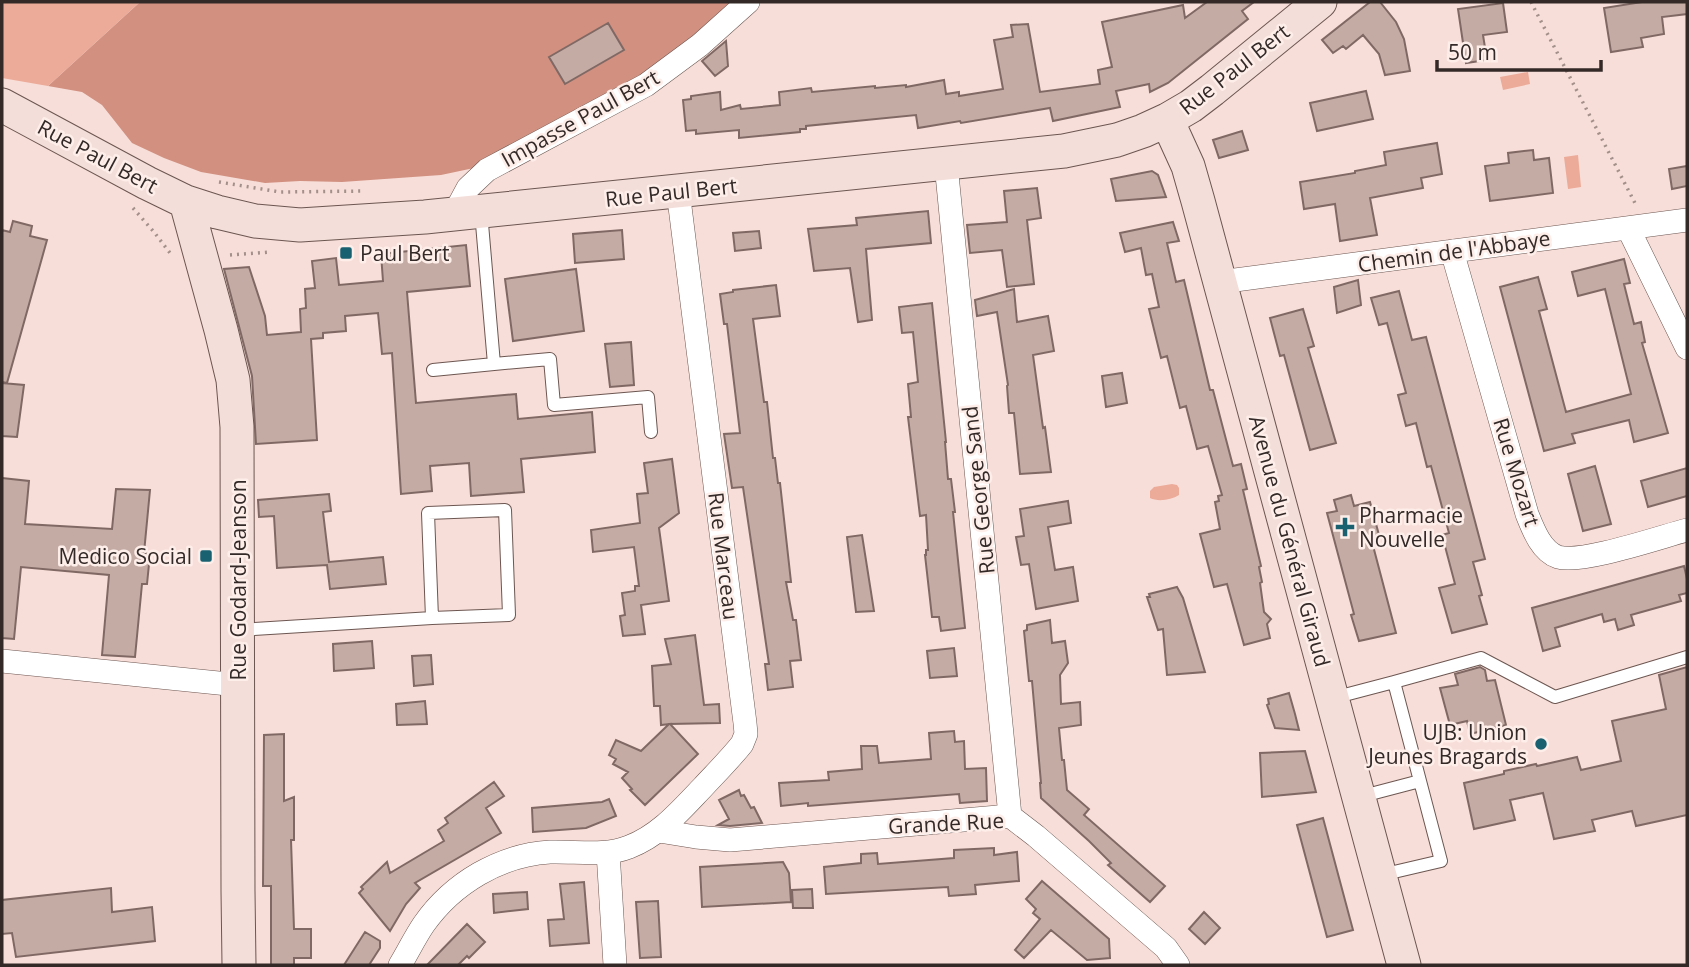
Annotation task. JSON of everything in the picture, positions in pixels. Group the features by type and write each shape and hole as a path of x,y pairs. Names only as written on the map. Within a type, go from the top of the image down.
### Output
{"main road":[{"name":"Rue Paul Bert","path":"2,104 186,202 255,220 300,225 348,223 946,164 1064,151 1117,140 1167,120 1191,106 1320,2"},
{"name":"Avenue du Général Giraud","path":"1167,120 1188,166 1404,965"},
{"name":"Rue Godard-Jeanson","path":"186,202 233,380 237,427 239,965"}],"street":[{"name":"Impasse Paul Bert","path":"467,213 468,188 487,170 646,85 701,45 748,2"},
{"name":"Rue George Sand","path":"946,164 1010,816"},
{"name":"Rue Marceau","path":"608,852 627,848 659,831 734,753 746,734 678,191"},
{"name":"Chemin de l'Abbaye","path":"1220,282 1687,220"},
{"path":"1637,227 1687,348"},
{"name":"Rue Mozart","path":"1452,251 1527,514 1534,533 1545,547 1556,556 1572,559 1687,530"},
{"path":"2,660 238,685"},
{"name":"Grande Rue","path":"659,831 730,840 1010,816 1166,948 1178,965"},
{"path":"400,965 425,923 441,904 479,874 502,862 550,852 608,852 615,965"}],"lane":[{"path":"467,213 494,364"},
{"path":"433,370 550,359 554,405 648,397 650,432"},
{"path":"238,630 509,615 505,510 428,513 432,618"},
{"path":"1332,699 1481,658 1555,697 1687,657"},
{"path":"1380,875 1441,861 1394,682"},
{"path":"1359,797 1420,781"}],"path":[{"path":"1531,2 1637,227"},
{"path":"212,181 280,192 368,191"},
{"path":"125,202 134,208 155,232 170,254"}],"shaded area":[{"path":"2,2 140,2 48,86 2,78"},
{"path":"140,2 734,2 645,73 474,168 441,175 342,182 265,183 201,172 164,158 132,143 102,105 82,92 48,86"},
{"path":"1528,72 1530,84 1503,90 1500,77"},
{"path":"1578,155 1581,187 1568,189 1564,157"},
{"path":"1172,484 1179,488 1179,495 1164,500 1150,498 1150,491 1154,487"}],"building":[{"path":"1207,2 1254,2 1242,11 1248,19 1168,83 1150,92 1149,84 1116,91 1120,107 1053,121 1050,108 918,128 916,115 806,126 806,129 800,129 800,132 739,138 739,130 696,134 696,130 686,131 683,100 691,99 691,96 720,92 721,110 740,105 741,109 780,105 779,92 811,88 812,92 875,86 906,87 944,80 946,94 959,92 959,96 1003,89 994,40 1013,37 1011,25 1028,24 1040,92 1100,84 1098,70 1112,67 1102,22 1183,5 1185,18"},
{"path":"1370,2 1380,2 1396,22 1404,39 1410,71 1385,75 1379,54 1363,35 1346,49 1343,46 1333,53 1322,40"},
{"path":"1642,2 1687,2 1687,14 1662,17 1664,34 1641,38 1643,47 1611,52 1604,8"},
{"path":"1503,3 1507,32 1483,35 1487,60 1466,63 1458,9"},
{"path":"608,23 624,50 565,84 549,57"},
{"path":"726,41 728,66 715,76 702,61"},
{"path":"1366,91 1373,119 1317,131 1310,103"},
{"path":"1242,131 1248,150 1219,158 1213,140"},
{"path":"1437,143 1442,174 1421,178 1423,188 1370,198 1377,235 1340,241 1335,204 1304,209 1300,182 1386,165 1384,152"},
{"path":"1533,150 1534,160 1549,158 1553,193 1490,201 1485,166 1509,163 1508,153"},
{"path":"1687,166 1687,186 1672,189 1669,169"},
{"path":"1152,171 1158,175 1166,197 1116,201 1111,179"},
{"path":"1037,188 1041,218 1027,220 1034,284 1007,287 1002,250 970,253 967,225 1007,222 1004,191"},
{"path":"928,211 931,243 866,249 872,320 858,322 850,268 814,271 808,229 857,225 856,218"},
{"path":"13,221 32,226 30,236 47,240 7,383 2,382 2,230 10,232"},
{"path":"1173,222 1179,241 1167,243 1176,282 1184,280 1210,390 1213,390 1233,466 1241,464 1247,489 1243,490 1261,566 1260,583 1264,612 1271,619 1267,624 1270,638 1244,645 1227,584 1214,587 1200,534 1220,529 1215,502 1219,501 1218,496 1222,495 1208,446 1197,449 1186,406 1180,408 1167,356 1161,358 1149,309 1159,307 1152,274 1146,275 1141,248 1125,252 1120,233"},
{"path":"622,230 624,259 575,263 573,234"},
{"path":"759,231 761,248 735,251 733,233"},
{"path":"466,245 470,286 407,292 416,403 516,394 518,419 592,412 595,452 521,459 524,492 471,496 469,463 430,466 432,491 401,494 392,353 382,354 378,313 345,316 346,331 323,333 323,338 311,339 317,440 256,444 252,376 224,269 249,267 265,316 267,335 301,332 300,309 306,308 305,289 315,288 312,261 336,258 339,285 383,281 381,254"},
{"path":"1624,259 1630,283 1624,284 1634,324 1641,322 1645,342 1642,343 1668,433 1634,442 1629,420 1572,434 1575,443 1544,451 1500,287 1538,277 1547,309 1539,311 1566,412 1631,394 1605,289 1578,296 1572,272"},
{"path":"576,269 584,331 513,341 505,279"},
{"path":"1358,280 1361,305 1337,313 1334,287"},
{"path":"776,285 780,316 753,319 773,458 780,483 791,582 786,582 793,620 796,620 801,660 790,661 793,687 768,690 765,664 769,664 743,487 732,488 724,434 740,433 727,324 724,324 720,294"},
{"path":"1014,289 1017,322 1048,316 1054,351 1033,355 1051,472 1020,474 1014,413 1009,413 1008,385 997,312 977,316 975,300"},
{"path":"1399,291 1412,340 1426,337 1485,559 1473,562 1487,624 1452,633 1439,588 1455,584 1442,535 1449,533 1431,466 1427,467 1416,423 1406,426 1398,395 1406,393 1387,323 1379,325 1371,298"},
{"path":"932,303 965,628 941,631 939,617 932,617 925,555 928,550 926,515 920,516 908,417 911,417 908,384 918,382 913,332 902,333 899,307"},
{"path":"1303,309 1314,346 1308,348 1336,443 1310,450 1284,355 1280,356 1270,318"},
{"path":"631,342 634,385 610,387 605,344"},
{"path":"1122,373 1127,403 1106,407 1102,376"},
{"path":"2,383 24,385 17,437 2,436"},
{"path":"672,459 679,513 659,528 669,601 641,605 645,634 623,636 620,616 625,615 622,593 635,591 635,586 639,586 634,547 593,552 591,530 640,523 637,494 648,493 644,463"},
{"path":"1595,466 1611,524 1583,531 1568,474"},
{"path":"1687,468 1687,496 1648,507 1641,481"},
{"path":"2,478 29,481 25,524 112,529 116,489 150,490 144,553 150,554 147,584 142,584 135,657 102,655 109,575 21,567 14,639 2,638"},
{"path":"329,494 331,511 323,512 329,562 383,557 386,584 330,589 327,565 277,568 274,516 259,517 258,500"},
{"path":"1351,495 1354,506 1370,502 1379,535 1371,538 1396,633 1359,641 1327,513 1337,511 1334,500"},
{"path":"1068,501 1071,523 1048,527 1055,570 1073,567 1078,601 1036,609 1029,564 1021,565 1016,537 1024,536 1020,509"},
{"path":"862,535 874,611 856,612 847,537"},
{"path":"1684,566 1687,593 1679,595 1681,601 1631,615 1634,625 1618,630 1615,619 1604,622 1602,614 1555,628 1560,646 1543,651 1532,608"},
{"path":"1177,587 1183,598 1205,672 1167,675 1163,629 1158,630 1147,597 1150,597 1149,594"},
{"path":"1050,620 1052,643 1065,641 1068,663 1060,675 1061,704 1080,702 1081,725 1059,728 1067,790 1089,809 1084,815 1165,886 1150,902 1108,865 1111,863 1041,798 1032,681 1029,681 1024,631 1027,630 1027,625"},
{"path":"695,635 704,705 719,704 720,723 670,724 698,754 645,805 622,778 628,772 613,764 616,759 609,755 616,740 641,751 669,724 661,725 660,706 654,706 652,666 671,664 665,639"},
{"path":"372,641 374,668 334,671 333,644"},
{"path":"954,648 957,676 930,678 927,651"},
{"path":"431,655 433,684 414,686 412,656"},
{"path":"1480,667 1485,670 1487,681 1495,680 1506,725 1470,734 1467,721 1450,725 1440,688 1458,685 1455,674"},
{"path":"1687,667 1687,815 1636,826 1632,811 1592,820 1595,831 1554,839 1543,793 1510,800 1515,820 1474,829 1464,783 1504,774 1504,771 1577,757 1581,770 1621,761 1612,721 1666,709 1659,675"},
{"path":"1289,693 1299,730 1275,728 1267,705 1268,699"},
{"path":"425,701 427,724 397,725 396,704"},
{"path":"954,731 955,742 964,741 965,769 986,768 987,801 960,803 959,794 781,806 779,783 829,780 828,772 862,769 861,746 877,746 879,763 931,759 929,733"},
{"path":"284,734 284,801 294,797 294,840 291,840 294,929 311,929 311,958 294,958 294,965 271,965 271,886 263,886 264,735"},
{"path":"1305,751 1316,792 1262,797 1260,753"},
{"path":"494,782 504,796 486,808 501,833 415,883 420,888 406,904 390,931 359,893 363,889 361,887 387,862 390,873 444,841 438,830 448,823 445,818"},
{"path":"739,790 751,808 754,807 762,823 718,825 729,819 719,800"},
{"path":"609,799 616,816 586,828 533,832 532,808 602,802"},
{"path":"1323,818 1353,930 1327,937 1297,825"},
{"path":"994,848 994,855 1017,852 1019,881 975,885 976,894 949,896 948,887 826,894 824,867 861,863 861,854 877,853 878,864 954,858 954,850"},
{"path":"783,862 789,873 791,902 702,907 700,867"},
{"path":"1042,881 1109,939 1110,958 1087,960 1051,930 1024,958 1015,950 1040,919 1033,913 1036,909 1026,899"},
{"path":"584,882 589,943 550,946 548,920 564,919 560,884"},
{"path":"111,888 112,912 152,907 155,941 16,957 12,933 2,934 2,900"},
{"path":"812,889 813,908 793,908 792,890"},
{"path":"527,892 528,909 494,913 493,894"},
{"path":"658,901 661,957 640,958 636,902"},
{"path":"1204,912 1220,928 1205,944 1189,929"},
{"path":"467,924 485,942 458,965 427,965"},
{"path":"365,932 380,941 380,948 369,965 344,965"}],"place":[{"name":"Paul Bert","path":"346,253"},
{"name":"Pharmacie Nouvelle","path":"1345,527"},
{"name":"Medico Social","path":"206,556"},
{"name":"UJB: Union Jeunes Bragards","path":"1541,744"}]}
